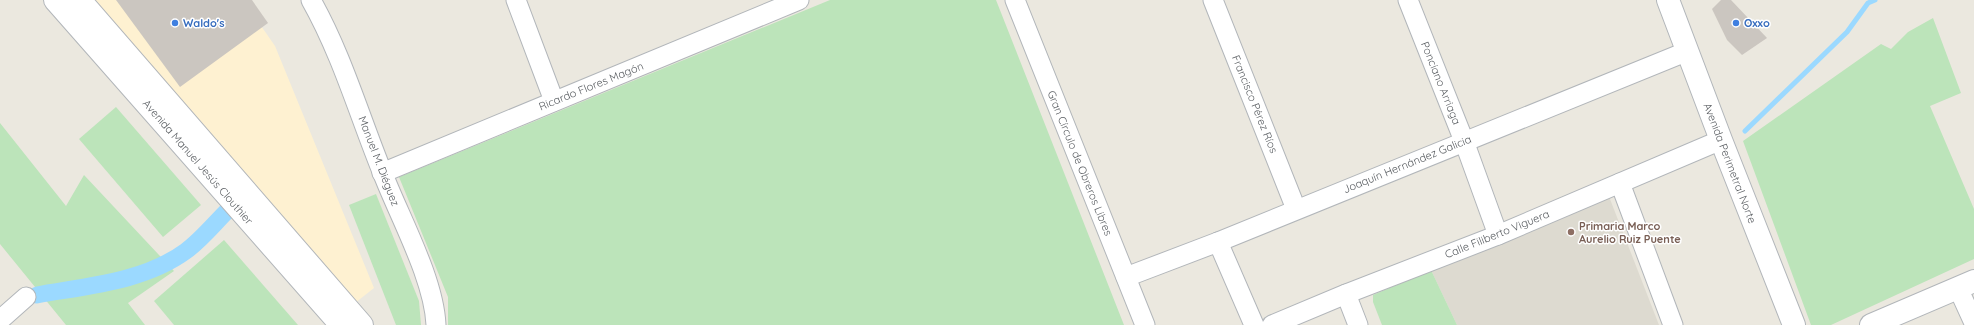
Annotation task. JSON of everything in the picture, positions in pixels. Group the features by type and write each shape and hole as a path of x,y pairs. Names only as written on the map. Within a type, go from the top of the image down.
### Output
{"street":[{"name":"Avenida Manuel Jesús Clouthier","path":"55,0 341,325"},
{"name":"Avenida Manuel Jesús Clouthier","path":"80,0 362,325"},
{"name":"Manuel M. Diéguez","path":"310,0 336,48 382,173 433,298 436,325"},
{"path":"516,0 554,101"},
{"name":"Ricardo Flores Magón","path":"382,173 799,0"},
{"name":"Gran Círculo de Obreros Libres","path":"1015,0 1145,325"},
{"name":"Francisco Pérez Ríos","path":"1213,0 1296,209"},
{"name":"Ponciano Arriaga","path":"1408,0 1464,141 1498,235"},
{"name":"Avenida Perimetral Norte","path":"1673,2 1688,51 1721,140 1794,325"},
{"name":"Joaquín Hernández Galicia","path":"1126,277 1218,242 1296,209 1688,51"},
{"name":"Calle Filiberto Viguera","path":"1272,325 1346,294 1498,235 1721,140"},
{"path":"1620,183 1674,325"},
{"path":"1218,242 1254,325"},
{"path":"1871,325 1966,284 1974,323"},
{"path":"1346,294 1358,325"},
{"path":"0,320 26,297"}],"shaded area":[{"path":"89,0 243,0 275,46 374,288 355,303"},
{"name":"Primaria Marco Aurelio Ruiz Puente","path":"1608,194 1659,325 1457,325 1431,270"}],"green space":[{"path":"830,0 996,0 1124,325 448,325 448,297 399,177"},
{"path":"1933,18 1961,93 1930,106 1974,209 1974,259 1831,325 1811,325 1743,141 1881,44 1891,49 1908,32"},
{"path":"116,107 201,205 163,237 79,139"},
{"path":"0,123 66,206 84,175 174,271 128,303 145,325 66,325 0,244"},
{"path":"376,194 419,301 421,325 396,325 349,205"},
{"path":"224,240 298,325 174,325 154,301"},
{"path":"1431,270 1457,325 1382,325 1373,302 1373,295"}],"building":[{"path":"116,0 252,0 268,23 180,87"},
{"name":"Oxxo","path":"1721,0 1731,0 1767,38 1742,55 1727,40 1712,9"}],"waterway":[{"path":"1745,131 1847,32 1868,3 1875,0"},
{"path":"37,295 114,281 152,270 192,247 227,211"}],"place":[{"name":"Waldo's","path":"175,23"},
{"name":"Oxxo","path":"1736,23"},
{"name":"Primaria Marco Aurelio Ruiz Puente","path":"1571,232"}]}
